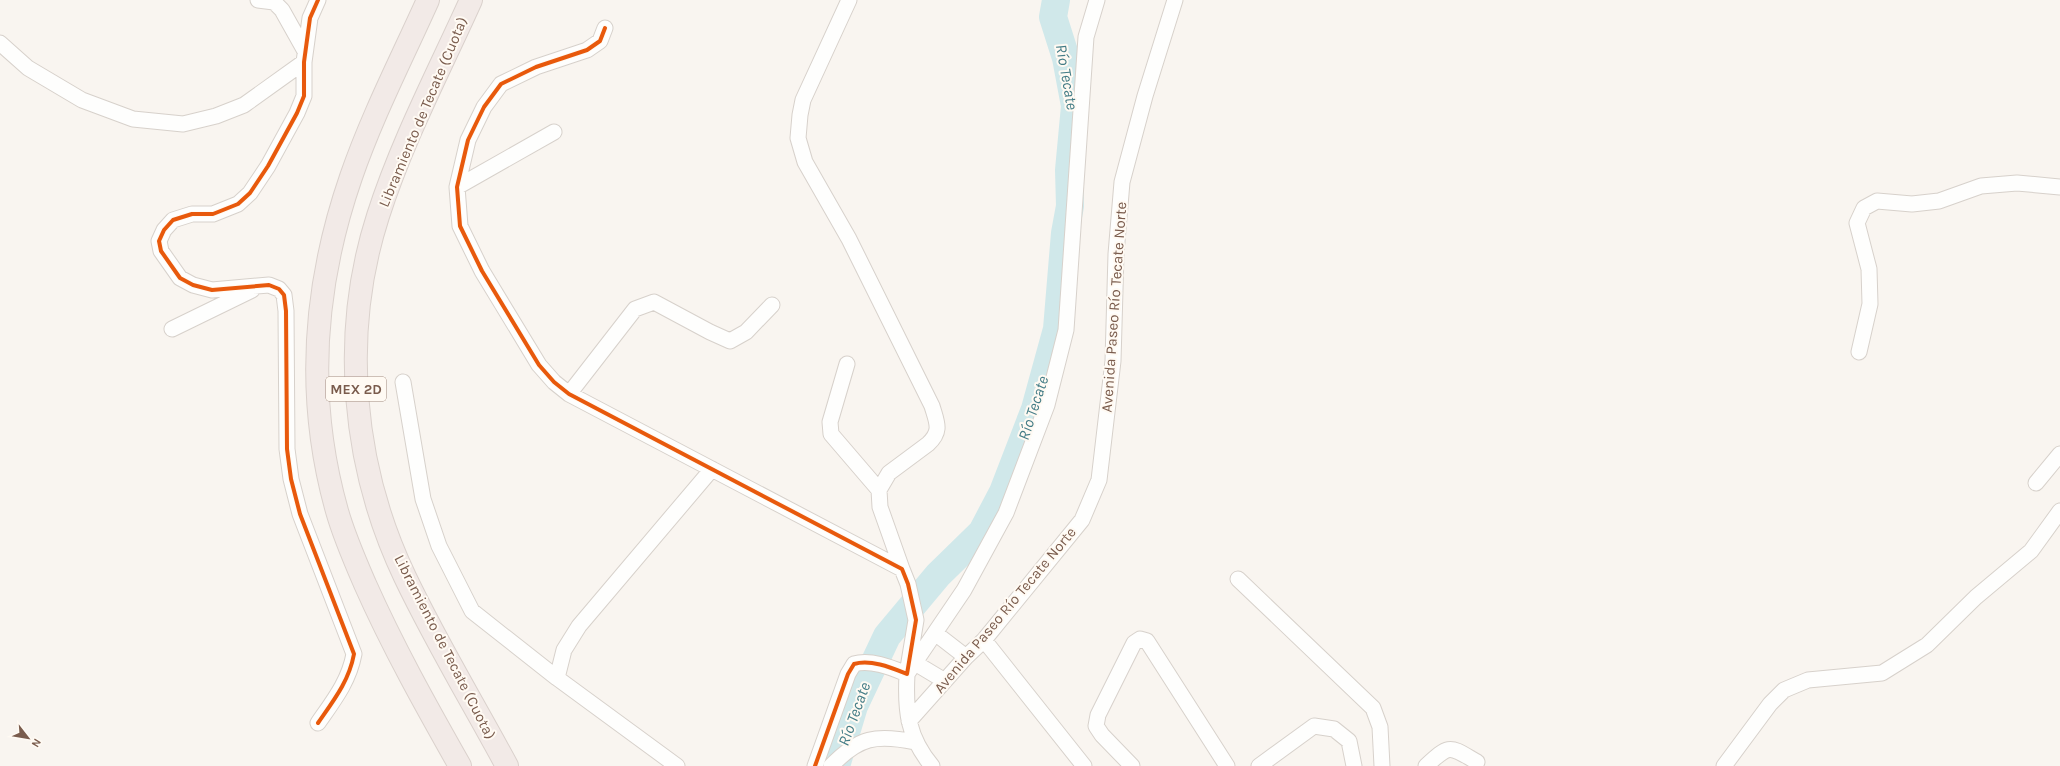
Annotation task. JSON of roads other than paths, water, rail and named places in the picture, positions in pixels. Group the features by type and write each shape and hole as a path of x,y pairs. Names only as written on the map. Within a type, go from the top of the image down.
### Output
{"highway":[{"name":"MEX 2D","path":"428,0 375,117 352,175 330,246 320,299 317,347 317,392 324,455 337,512 352,555 384,628 460,766"},
{"name":"Libramiento de Tecate (Cuota)","path":"471,0 391,179 378,218 366,262 359,303 355,363 358,409 363,448 372,485 384,523 404,576 507,766"}],"street":[{"path":"258,0 274,2 282,10 305,56"},
{"path":"318,0 310,18 305,56 304,96 297,113 268,166 250,193 238,204 213,214 192,214 173,220 164,230 159,241 161,251 180,278 193,285 212,290 269,285 279,289 284,295 286,311 286,449 291,479 300,514 354,654 352,666 344,684 318,722"},
{"path":"849,0 803,100 798,128 800,150 805,162 853,246 932,406 938,428 937,434 928,444 885,477 879,490 880,507 908,584 916,620 911,669 906,691 910,721 915,742 932,766"},
{"path":"911,669 964,590 1006,513 1049,398 1066,330 1086,37 1097,0"},
{"name":"Avenida Paseo Río Tecate Norte","path":"910,721 966,657 984,640 1082,520 1099,480 1113,362 1116,254 1122,182 1145,96 1175,0"},
{"path":"605,28 600,41 588,50 536,67 501,84 484,107 468,140 457,187 460,226 482,271 539,365 554,382 569,394 902,569"},
{"path":"0,43 28,68 82,100 133,118 183,124 216,116 244,105 305,56"},
{"path":"457,187 554,132"},
{"path":"1859,352 1870,304 1869,269 1857,223 1864,208 1877,201 1912,204 1940,201 1981,186 2017,183 2060,187"},
{"path":"172,329 260,286"},
{"path":"569,394 635,309 654,302 730,341 746,332 772,305"},
{"path":"847,364 830,422 831,434 879,490"},
{"path":"403,382 423,499 439,546 472,610 557,678 677,766"},
{"path":"2036,483 2060,454"},
{"path":"557,678 564,650 579,626 712,469"},
{"path":"1724,766 1770,704 1784,690 1808,680 1882,673 1927,645 1976,598 2031,551 2060,511"},
{"path":"1238,579 1373,708 1380,727 1382,766"},
{"path":"935,633 966,657"},
{"path":"1132,766 1102,735 1096,726 1098,715 1134,642 1140,639 1147,641 1227,766"},
{"path":"984,640 1084,766"},
{"path":"815,766 848,674 854,664 864,663 890,668 911,669 945,681"},
{"path":"1258,766 1314,726 1334,729 1349,741 1354,766"},
{"path":"831,766 850,750 866,740 877,737 888,737 915,742"},
{"path":"1426,766 1448,748 1453,748 1477,762"}],"waterway":[{"name":"Río Tecate","path":"836,766 854,706 887,636 938,575 982,532 1003,492 1035,409 1057,329 1065,233 1070,206 1069,170 1075,106 1066,58 1053,17 1056,0"}]}
